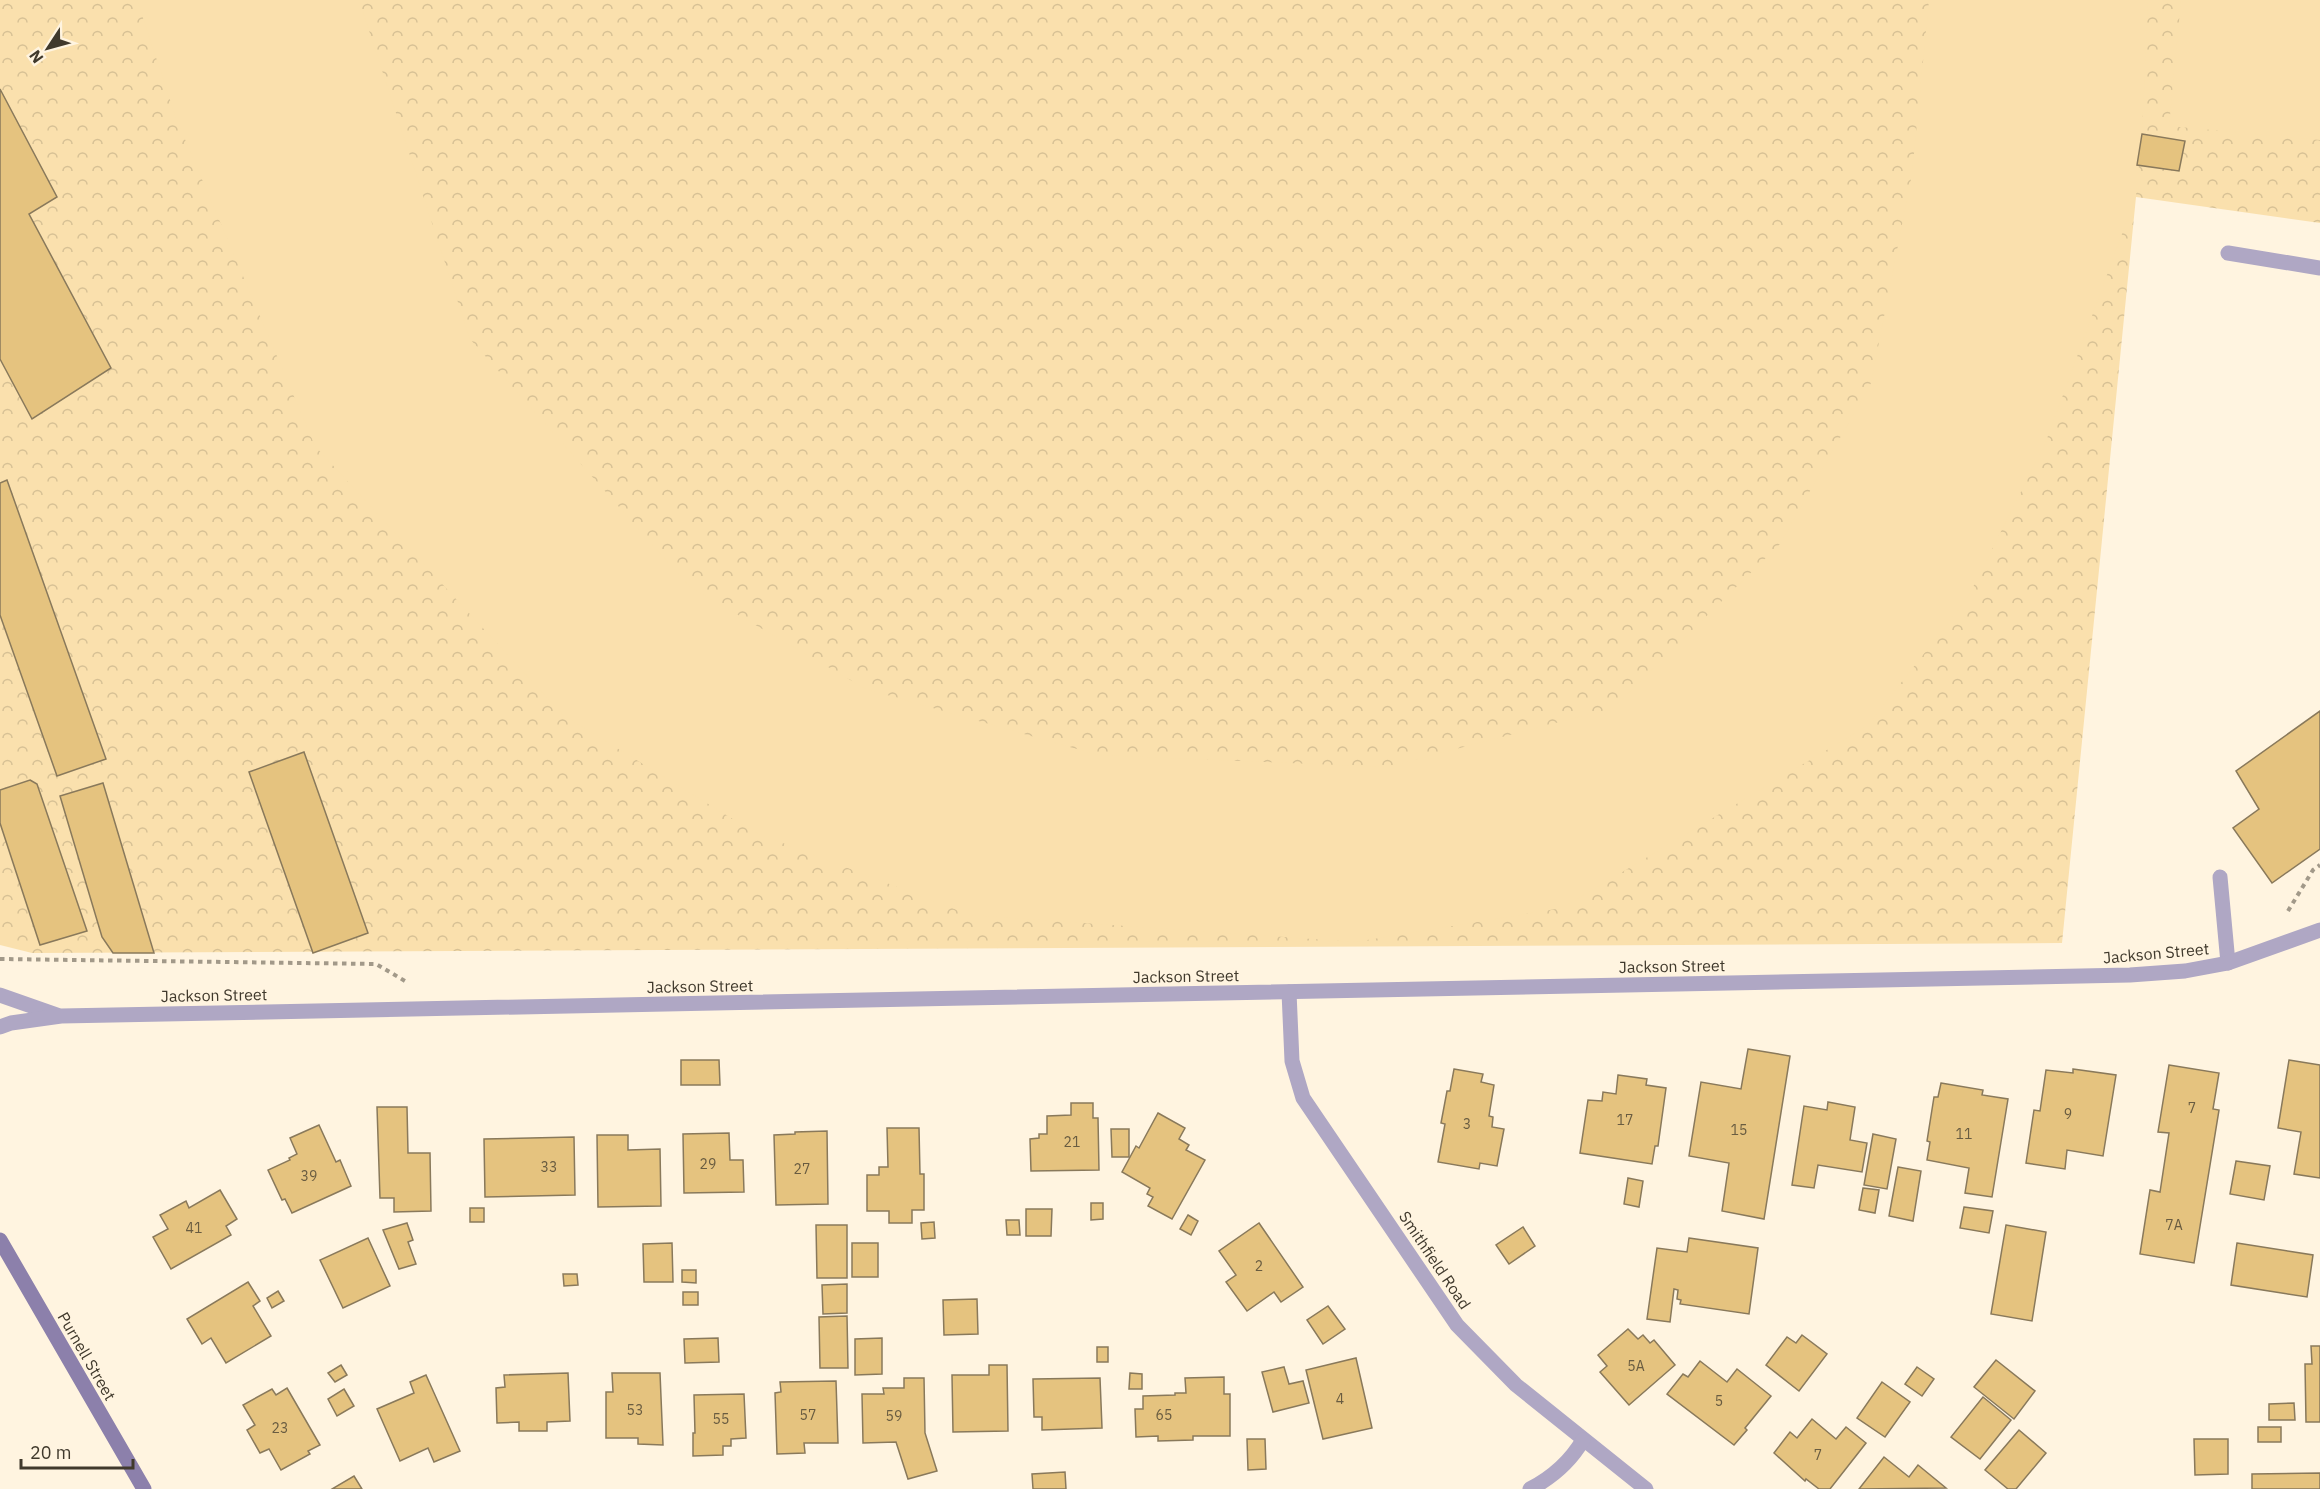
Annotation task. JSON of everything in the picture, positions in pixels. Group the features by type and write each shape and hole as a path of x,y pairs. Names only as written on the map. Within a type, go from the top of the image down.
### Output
{"main road":[{"name":"Purnell Street","path":"0,1240 144,1489"}],"street":[{"path":"2228,253 2320,268"},
{"path":"2220,876 2229,963"},
{"name":"Jackson Street","path":"0,1027 11,1023 61,1016 2130,975 2185,971 2229,963 2313,932 2320,920"},
{"name":"Smithfield Road","path":"1289,992 1292,1061 1303,1098 1457,1325 1516,1385 1646,1489"},
{"name":"Jackson Street","path":"0,995 61,1016"},
{"path":"1530,1489 1544,1482 1572,1459 1583,1440"}],"path":[{"path":"2291,906 2313,870 2320,865"},
{"path":"0,959 376,964"}],"green space":[{"path":"0,0 2320,0 2320,223 2136,197 2062,943 32,953 0,945"},
{"path":"137,0 359,0 470,339 690,587 866,689 1098,755 1387,767 1613,708 1780,544 1871,383 1912,174 1929,0 2148,0 2142,134 2136,196 2045,444 1967,599 1867,726 1562,908 1355,942 970,915 754,832 563,715 315,446 176,118"},
{"path":"2181,0 2320,0 2320,140 2169,126"}],"building":[{"path":"0,89 57,197 29,214 111,368 32,419 0,359"},
{"path":"2142,134 2185,141 2179,171 2137,165"},
{"path":"7,480 106,759 57,776 0,615 0,483"},
{"path":"2320,711 2320,849 2272,883 2233,828 2259,809 2236,771"},
{"path":"304,752 368,933 313,953 249,772"},
{"path":"30,780 37,784 87,931 40,945 0,823 0,790"},
{"path":"103,783 154,953 113,953 102,937 60,796"},
{"path":"1748,1049 1790,1056 1764,1219 1722,1211 1729,1163 1689,1156 1701,1082 1741,1089"},
{"path":"681,1060 719,1060 720,1085 681,1085"},
{"path":"2289,1060 2320,1065 2320,1178 2294,1174 2301,1132 2278,1128"},
{"path":"2169,1065 2219,1073 2213,1109 2219,1110 2194,1263 2140,1254 2150,1190 2160,1192 2169,1133 2158,1132"},
{"path":"1454,1069 1483,1074 1481,1082 1494,1085 1489,1116 1493,1117 1492,1127 1504,1129 1497,1166 1480,1163 1479,1169 1438,1162 1445,1124 1441,1123"},
{"path":"2073,1069 2116,1075 2103,1156 2067,1150 2065,1169 2026,1163 2034,1110 2040,1111 2046,1070 2073,1073"},
{"path":"1618,1075 1647,1079 1646,1085 1666,1088 1658,1146 1655,1146 1652,1164 1580,1153 1588,1100 1602,1101 1603,1092 1616,1094"},
{"path":"1941,1083 1983,1090 1982,1095 2008,1099 1992,1197 1965,1193 1969,1168 1927,1160 1930,1142 1927,1141 1934,1097 1938,1097"},
{"path":"1828,1102 1855,1107 1850,1140 1867,1143 1862,1172 1818,1165 1814,1188 1792,1185 1804,1106 1827,1110"},
{"path":"1071,1103 1093,1103 1093,1118 1098,1118 1099,1170 1031,1171 1030,1139 1039,1138 1039,1134 1047,1134 1047,1116 1071,1115"},
{"path":"377,1107 407,1107 408,1153 430,1153 431,1211 394,1212 394,1198 380,1198"},
{"path":"1158,1113 1185,1128 1179,1139 1189,1145 1186,1150 1205,1160 1172,1219 1148,1206 1153,1197 1147,1194 1150,1188 1122,1172 1136,1146 1139,1148"},
{"path":"319,1125 336,1162 340,1160 351,1186 292,1213 285,1199 282,1200 268,1170 290,1160 289,1158 297,1154 290,1138"},
{"path":"887,1128 919,1128 920,1174 924,1174 924,1210 912,1210 912,1223 889,1223 889,1211 867,1211 867,1175 879,1175 879,1167 888,1167"},
{"path":"1111,1129 1129,1129 1129,1157 1112,1157"},
{"path":"827,1131 828,1204 776,1205 774,1135"},
{"path":"729,1133 730,1160 743,1160 744,1192 684,1193 683,1134"},
{"path":"1873,1134 1896,1139 1887,1189 1864,1185"},
{"path":"597,1135 628,1135 628,1150 660,1149 661,1206 598,1207"},
{"path":"574,1137 575,1195 485,1197 484,1139"},
{"path":"2236,1161 2270,1166 2264,1200 2230,1194"},
{"path":"1898,1167 1921,1171 1913,1221 1889,1216"},
{"path":"1628,1178 1643,1181 1639,1207 1624,1204"},
{"path":"1863,1188 1879,1190 1875,1213 1859,1210"},
{"path":"220,1190 237,1219 226,1226 231,1235 171,1269 153,1237 168,1229 160,1215 186,1201 189,1208"},
{"path":"1091,1203 1103,1203 1103,1219 1091,1220"},
{"path":"1964,1207 1993,1211 1989,1233 1960,1228"},
{"path":"470,1208 484,1208 484,1222 470,1222"},
{"path":"1026,1209 1052,1209 1051,1236 1026,1236"},
{"path":"1188,1215 1198,1221 1191,1235 1180,1229"},
{"path":"1006,1220 1019,1220 1020,1235 1007,1235"},
{"path":"934,1222 935,1238 922,1239 921,1223"},
{"path":"407,1223 413,1240 408,1242 416,1264 399,1269 383,1230"},
{"path":"1259,1223 1303,1287 1281,1302 1274,1292 1247,1311 1226,1282 1236,1275 1219,1251"},
{"path":"816,1225 847,1225 847,1278 817,1278"},
{"path":"2006,1225 2046,1232 2032,1321 1991,1314"},
{"path":"1523,1227 1535,1246 1509,1264 1496,1245"},
{"path":"368,1238 390,1286 343,1308 320,1260"},
{"path":"1689,1238 1758,1248 1749,1314 1680,1304 1681,1300 1677,1299 1678,1290 1674,1289 1670,1322 1647,1319 1657,1248 1687,1252"},
{"path":"672,1243 673,1282 644,1282 643,1244"},
{"path":"852,1243 878,1243 878,1277 852,1277"},
{"path":"2237,1243 2313,1255 2307,1297 2231,1285"},
{"path":"682,1270 696,1270 696,1283 682,1282"},
{"path":"563,1274 577,1274 578,1285 564,1286"},
{"path":"248,1282 260,1301 253,1306 271,1336 226,1363 211,1338 202,1344 187,1319"},
{"path":"847,1284 847,1313 823,1314 822,1285"},
{"path":"278,1291 284,1301 272,1308 267,1298"},
{"path":"683,1292 698,1292 698,1305 683,1305"},
{"path":"977,1299 978,1334 944,1335 943,1300"},
{"path":"1328,1306 1345,1329 1323,1344 1307,1320"},
{"path":"847,1316 848,1368 820,1368 819,1317"},
{"path":"1628,1329 1638,1339 1643,1335 1650,1343 1654,1340 1675,1365 1629,1405 1600,1372 1607,1366 1598,1355"},
{"path":"1802,1335 1827,1354 1799,1391 1766,1365 1787,1337 1796,1343"},
{"path":"718,1338 719,1362 685,1363 684,1339"},
{"path":"882,1338 882,1374 855,1375 855,1339"},
{"path":"2311,1346 2320,1346 2320,1422 2306,1422 2305,1364 2312,1364"},
{"path":"1097,1347 1108,1347 1108,1362 1097,1362"},
{"path":"1356,1358 1372,1428 1323,1439 1306,1370"},
{"path":"1996,1360 2035,1391 2014,1419 1974,1387"},
{"path":"1700,1361 1727,1382 1737,1369 1771,1396 1734,1445 1667,1394 1683,1374 1688,1377"},
{"path":"341,1365 347,1375 335,1382 328,1373"},
{"path":"989,1365 1007,1365 1008,1431 953,1432 952,1375 989,1375"},
{"path":"1284,1367 1289,1384 1303,1381 1309,1403 1273,1412 1262,1372"},
{"path":"1917,1367 1934,1379 1922,1396 1905,1384"},
{"path":"568,1373 570,1421 547,1422 547,1431 519,1431 519,1422 497,1423 496,1388 505,1387 504,1375"},
{"path":"612,1373 660,1373 663,1445 638,1444 638,1438 606,1438 606,1392 613,1392"},
{"path":"1130,1373 1142,1374 1142,1389 1129,1389"},
{"path":"426,1375 460,1451 434,1462 428,1448 400,1461 377,1409 414,1393 410,1382"},
{"path":"1224,1377 1224,1394 1230,1394 1230,1436 1193,1436 1193,1440 1158,1441 1158,1436 1136,1437 1135,1409 1143,1409 1143,1396 1186,1393 1185,1378"},
{"path":"904,1378 924,1378 925,1433 937,1471 908,1479 896,1442 863,1443 862,1394 884,1394 883,1388 904,1388"},
{"path":"1100,1378 1102,1428 1042,1430 1042,1417 1034,1417 1033,1379"},
{"path":"836,1381 838,1443 804,1443 805,1453 777,1454 775,1393 781,1392 780,1382"},
{"path":"1882,1382 1910,1402 1885,1437 1857,1418"},
{"path":"287,1388 320,1445 308,1451 310,1454 281,1470 269,1449 260,1453 247,1430 255,1425 243,1405 272,1389 276,1395"},
{"path":"344,1389 354,1406 337,1416 328,1399"},
{"path":"744,1394 746,1438 731,1439 731,1446 723,1446 723,1455 693,1456 694,1395"},
{"path":"1983,1397 2011,1420 1980,1459 1951,1437"},
{"path":"2294,1403 2295,1420 2269,1420 2269,1404"},
{"path":"1812,1419 1836,1439 1846,1427 1866,1443 1830,1489 1819,1489 1806,1479 1805,1481 1774,1453 1790,1432 1797,1438"},
{"path":"2258,1427 2281,1427 2281,1442 2258,1442"},
{"path":"2019,1430 2046,1453 2016,1489 2008,1489 1985,1470"},
{"path":"1247,1439 1265,1439 1266,1469 1248,1470"},
{"path":"2194,1439 2228,1439 2228,1474 2195,1475"},
{"path":"1884,1457 1909,1477 1918,1465 1946,1488 1859,1489"},
{"path":"1065,1472 1066,1489 1033,1489 1032,1474"},
{"path":"2320,1473 2320,1489 2252,1489 2252,1474"},
{"path":"354,1476 362,1489 332,1489"}]}
